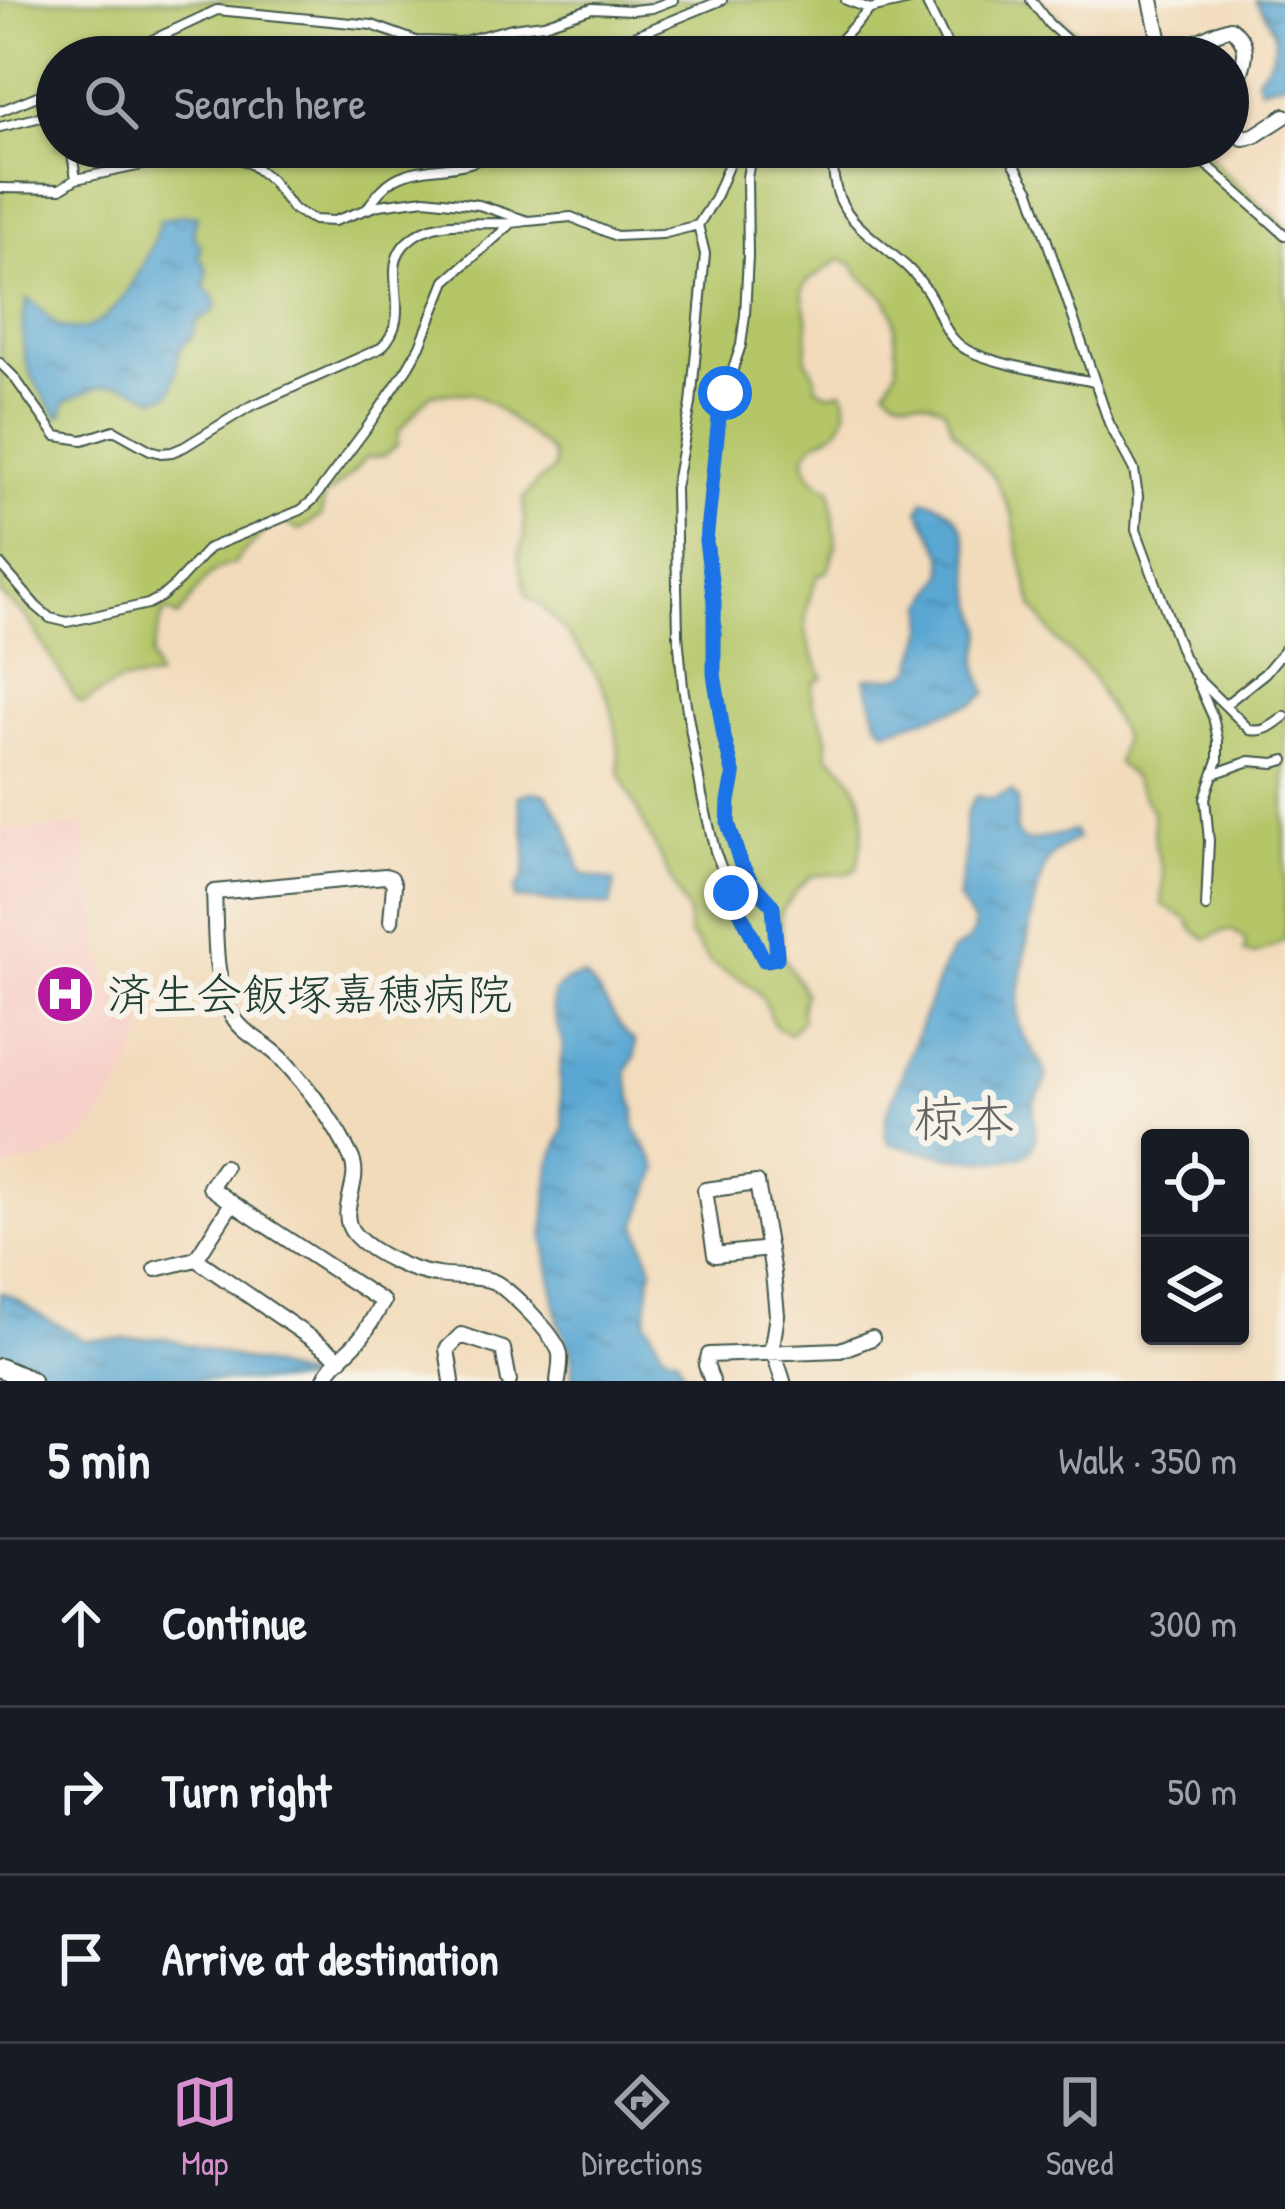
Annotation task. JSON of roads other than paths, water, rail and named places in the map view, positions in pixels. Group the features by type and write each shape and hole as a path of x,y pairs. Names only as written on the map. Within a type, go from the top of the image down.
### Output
{"street":[{"path":"1151,0 1159,36"},
{"path":"1208,36 1230,28 1242,36"},
{"path":"1249,137 1285,116"},
{"path":"391,922 394,885 385,876 214,892 219,975 227,1006 240,1028 278,1054 333,1124 354,1162 356,1179 347,1220 354,1234 390,1259 433,1275 495,1281 550,1332 560,1354 558,1381"},
{"path":"224,1168 210,1186 383,1302 362,1337 328,1370 324,1381"},
{"path":"769,1249 715,1255 705,1190 757,1183 773,1273 777,1315 773,1352 783,1381"},
{"path":"156,1269 196,1259 232,1203"},
{"path":"196,1259 341,1359"},
{"path":"452,1381 447,1349 461,1335 503,1349 509,1381"},
{"path":"712,1381 706,1365 709,1355 840,1350 872,1338"},
{"path":"0,1368 31,1381"}],"lane":[{"path":"482,36 544,24 592,8 632,10 673,0"},
{"path":"634,36 722,0"},
{"path":"846,0 871,9"},
{"path":"845,36 871,9 910,0"},
{"path":"925,0 943,36"},
{"path":"1031,0 1062,36"},
{"path":"161,36 217,10 372,26 403,36"},
{"path":"0,111 36,96"},
{"path":"0,127 36,118"},
{"path":"74,168 76,179"},
{"path":"0,188 60,189 76,179 128,168"},
{"path":"256,168 272,180 293,209 314,220 334,221 379,205 425,199 478,205 529,220"},
{"path":"367,209 395,179 442,168"},
{"path":"0,363 56,436 83,440 114,430 150,450 172,452 249,407 381,348 398,324 395,262 411,238 436,226 572,217 616,236 662,234 698,225 727,168"},
{"path":"698,225 705,254 691,404 675,488 683,688 715,850 731,893 768,962 778,956 773,906 740,862 728,823 734,776 714,674 714,602 706,541 720,408 741,345 745,315 749,168"},
{"path":"834,168 836,187 850,218 924,285 952,340 974,353 1094,382"},
{"path":"1016,168 1030,191 1109,423 1134,470 1136,530 1169,624 1213,717 1218,760 1205,797 1206,907"},
{"path":"1210,168 1285,235"},
{"path":"0,564 50,618 68,622 148,604 175,585 208,548 302,510 408,367 446,281 511,224"},
{"path":"1225,705 1265,674 1285,649"},
{"path":"1194,674 1250,730 1270,728 1285,716"},
{"path":"1212,775 1250,761 1285,760"}],"water":[{"path":"1255,0 1285,0 1285,81 1260,88 1257,77 1271,56 1275,39"},
{"path":"197,216 193,234 207,272 205,288 217,305 196,322 195,332 180,349 172,392 153,397 124,385 101,387 65,402 58,417 26,362 22,335 27,299 64,328 81,329 98,322 139,273 160,220"},
{"path":"924,500 951,512 965,535 983,628 978,669 987,693 974,703 886,731 878,723 865,679 900,676 912,670 925,629 926,603 944,574 943,554 919,510"},
{"path":"1011,791 1018,799 1016,831 1022,840 1074,831 1077,839 1054,854 1044,871 1021,983 1019,1022 1046,1076 1034,1104 1034,1143 1021,1156 986,1160 889,1143 886,1116 939,977 951,952 973,933 974,924 958,898 967,813 977,796 993,799"},
{"path":"546,794 566,825 582,874 615,882 610,906 515,899 526,857 518,796"},
{"path":"583,976 635,1042 635,1057 626,1071 634,1125 658,1169 637,1224 652,1268 646,1320 663,1352 677,1357 687,1381 572,1381 572,1351 559,1325 544,1238 550,1165 564,1128 559,1076 563,1045 552,1008 553,993 567,980"},
{"path":"0,1292 83,1340 163,1338 314,1381 163,1376 61,1379 0,1358"}],"place":[{"name":"済生会飯塚嘉穂病院","path":"65,994"}],"district":[{"name":"椋本","path":"964,1118"}]}
